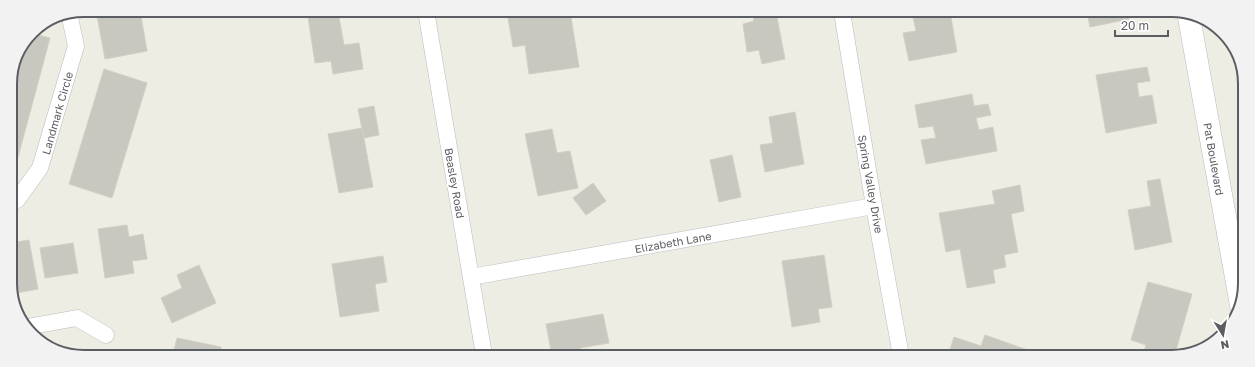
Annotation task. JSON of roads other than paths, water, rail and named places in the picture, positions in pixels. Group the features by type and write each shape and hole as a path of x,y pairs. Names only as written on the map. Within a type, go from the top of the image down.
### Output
{"street":[{"name":"Beasley Road","path":"427,17 483,350"},
{"name":"Spring Valley Drive","path":"843,17 874,206 901,350"},
{"name":"Landmark Circle","path":"17,200 40,168 76,46 70,18"},
{"name":"Pat Boulevard","path":"1189,19 1238,286"},
{"name":"Elizabeth Lane","path":"472,277 874,206"},
{"path":"34,327 77,318 106,335"}]}
